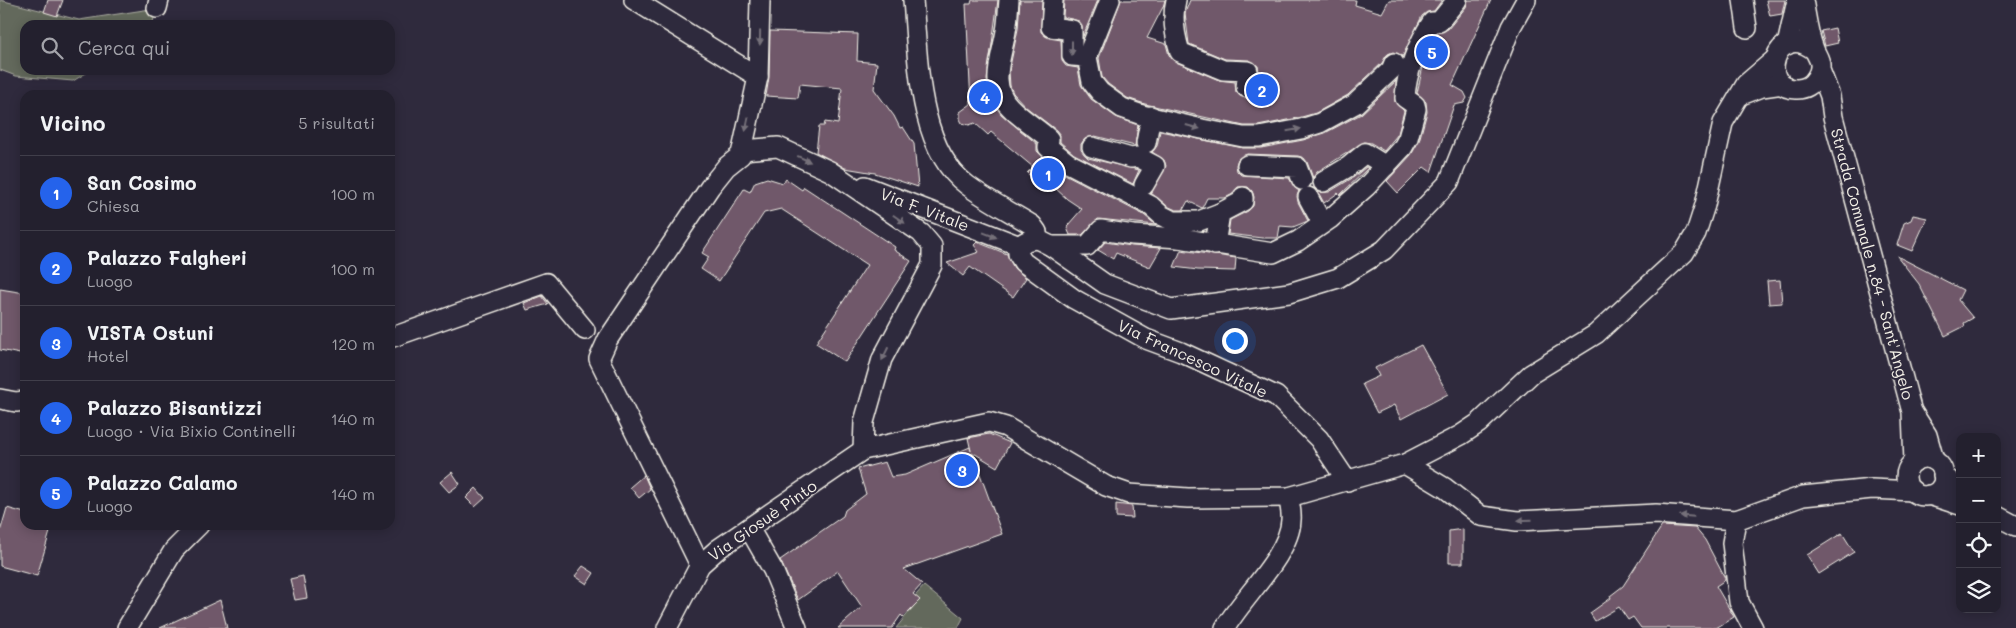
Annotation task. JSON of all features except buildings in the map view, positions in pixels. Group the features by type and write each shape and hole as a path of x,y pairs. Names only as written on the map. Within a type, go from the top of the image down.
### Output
{"street":[{"path":"634,0 758,77"},
{"path":"760,0 758,77 742,150 778,147 830,171 921,233 932,246 932,265 882,359 864,422 864,450 989,422 1006,427 1106,486 1129,494 1188,498 1288,497 1406,464 1461,435 1479,423 1531,374 1596,334 1684,252 1696,232 1705,205 1723,123 1733,103 1741,96 1762,87 1783,84"},
{"path":"913,0 921,84 933,136 946,162 966,184 1032,225 1044,243 1105,284 1171,309 1289,293 1338,278 1384,250 1449,182 1510,27 1526,0"},
{"path":"1009,0 1006,31 998,67 997,82 1000,92 1009,107 1049,139 1048,147 1068,162 1151,206 1176,230 1215,245 1242,247 1273,253 1298,241 1330,219 1366,187 1403,147 1408,138 1416,109 1415,105 1405,98 1406,80 1424,34 1432,22 1439,22 1457,0"},
{"path":"1053,0 1052,27 1072,30 1072,56 1087,57"},
{"path":"1110,0 1087,57 1092,82 1100,92 1122,108 1202,129 1246,137 1259,137 1301,129 1320,123 1355,104 1391,70 1394,63"},
{"path":"1176,0 1174,8 1177,42 1180,52 1223,70 1248,71 1246,86"},
{"path":"1742,0 1747,28"},
{"path":"1787,45 1796,0"},
{"path":"1803,0 1814,50"},
{"path":"1799,42 1806,44 1814,50 1819,57 1820,70 1812,83 1803,88 1792,88 1783,84 1776,76 1774,60 1777,52 1787,45 1799,42"},
{"path":"1741,96 1746,84 1774,60"},
{"name":"Strada Comunale n.84 - Sant'Angelo","path":"1820,70 1830,96 1833,117 1912,412 1910,466"},
{"name":"Strada Comunale n.84 - Sant'Angelo","path":"1803,88 1814,95 1833,117"},
{"path":"1092,148 1131,158 1142,150 1151,116"},
{"path":"1246,137 1247,169 1297,167 1305,189 1322,223"},
{"name":"Via Giosuè Pinto","path":"742,150 740,155 726,167 710,187 608,339 599,358 700,565 718,549 864,450"},
{"path":"1142,150 1155,166 1144,185"},
{"path":"1324,182 1348,167 1365,153 1386,166"},
{"name":"Via F. Vitale","path":"830,171 1020,246"},
{"path":"1020,246 1026,240 1087,246 1102,230 1133,235 1176,230 1220,213 1243,201 1243,197"},
{"path":"1215,245 1220,213"},
{"name":"Via Francesco Vitale","path":"1020,246 1018,254 1023,262 1074,299 1146,339 1181,352 1276,396 1319,439 1347,481"},
{"path":"395,336 546,284 585,330"},
{"path":"0,399 20,401"},
{"name":"Strada Comunale n.84 - Sant'Angelo","path":"1912,412 1927,435 1938,468"},
{"path":"1872,489 1901,476 1910,466 1924,458 1956,485"},
{"path":"1406,464 1444,488 1481,516 1517,521 1656,514 1736,520 1803,496 1872,489 1921,493 1936,492 1941,487 1938,468"},
{"path":"1910,466 1906,481 1921,493 1956,504"},
{"path":"1225,628 1266,572 1286,540 1291,520 1288,497"},
{"path":"2001,518 2016,526"},
{"path":"1736,520 1732,543 1739,602 1753,628"},
{"path":"749,528 773,570 797,628"},
{"path":"128,628 174,550 194,530"},
{"path":"668,628 700,565"}],"green space":[{"path":"0,0 79,20 20,20 20,75 83,75 73,81 16,76 0,70"},
{"path":"157,8 153,20 79,20"},
{"path":"924,586 963,618 958,628 896,628 919,600 915,596"}],"place":[{"name":"Palazzo Calamo","path":"1432,52"},
{"name":"Palazzo Falgheri","path":"1262,90"},
{"name":"Palazzo Bisantizzi","path":"985,97"},
{"name":"San Cosimo","path":"1048,174"},
{"name":"VISTA Ostuni","path":"962,470"}]}
